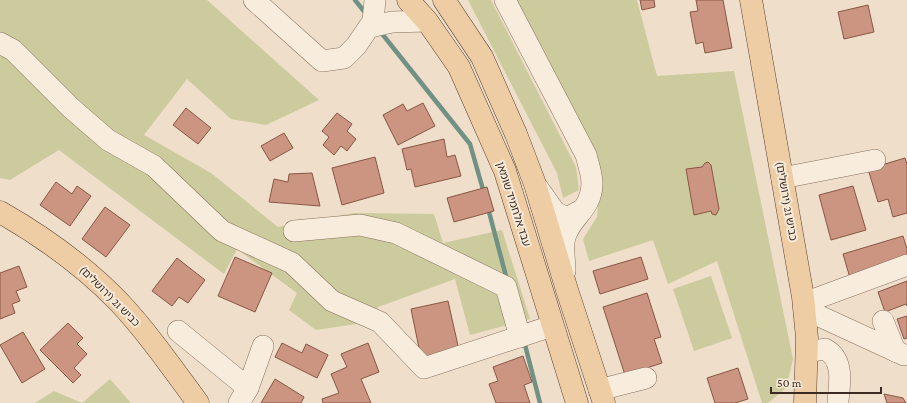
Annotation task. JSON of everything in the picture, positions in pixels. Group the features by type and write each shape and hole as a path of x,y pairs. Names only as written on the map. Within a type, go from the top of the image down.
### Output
{"main road":[{"name":"עבד אלחמיד שומאן","path":"408,0 427,21 458,66 505,171 577,403"},
{"path":"444,0 482,58 516,134 535,184 567,290 602,397"},
{"name":"כביש 21 (ירושלים)","path":"751,0 804,306 807,352 805,403"},
{"name":"כביש 21 (ירושלים)","path":"0,212 61,251 106,290 146,333 198,403"}],"street":[{"path":"254,0 322,61 344,58 370,27 373,21 375,0"},
{"path":"505,0 586,155 592,176 592,188 588,201 571,222 565,238 564,248 567,290"},
{"path":"370,27 392,22 427,21"},
{"path":"0,43 13,50 71,108 108,140 154,166 222,231 292,263 332,301 380,322 424,368 552,326"},
{"path":"782,178 875,160"},
{"path":"535,184 555,212 567,218 580,211"},
{"path":"294,231 360,225 396,233 506,287 520,337"},
{"path":"804,306 907,265"},
{"path":"804,306 899,353 884,320"},
{"path":"178,331 243,396 263,346"},
{"path":"807,352 825,349 833,353 841,378 838,401"},
{"path":"602,397 646,378"}],"green space":[{"path":"0,0 207,0 319,100 266,125 231,119 187,79 144,135 211,173 278,227 354,213 434,214 443,243 502,230 530,319 470,335 455,279 378,307 376,321 316,330 289,310 297,293 237,249 224,274 59,150 10,180 0,178"},
{"path":"468,0 491,0 576,167 579,190 563,198 557,173"},
{"path":"511,0 637,0 657,76 734,71 793,359 786,388 768,403 762,403 717,261 668,284 653,240 589,261 583,239 597,217 599,194"},
{"path":"711,276 732,338 694,351 673,289"},
{"path":"110,379 131,403 82,403"},
{"path":"54,391 82,403 35,403"}],"building":[{"path":"640,0 654,0 655,7 642,10"},
{"path":"696,0 723,0 732,48 705,53 703,42 696,44 690,12 698,11"},
{"path":"868,5 874,32 844,39 838,12"},
{"path":"423,103 435,126 398,145 383,115 403,104 407,111"},
{"path":"186,108 211,128 198,144 173,125"},
{"path":"337,113 352,124 347,131 356,139 347,151 341,146 334,155 323,145 329,137 322,131"},
{"path":"284,133 293,148 270,161 261,146"},
{"path":"444,139 447,157 455,155 461,176 415,187 411,169 407,170 402,149"},
{"path":"375,157 384,193 342,205 332,168"},
{"path":"905,158 907,164 907,213 893,217 888,199 878,202 868,169"},
{"path":"708,162 711,165 719,209 716,215 712,214 711,211 694,215 686,169 702,167"},
{"path":"312,173 320,206 269,202 274,179 288,182 289,174"},
{"path":"56,182 72,194 77,186 91,196 70,226 40,205"},
{"path":"853,186 866,230 831,240 819,195"},
{"path":"487,187 494,211 454,222 447,198"},
{"path":"105,207 130,225 106,257 82,239"},
{"path":"903,236 907,249 907,261 850,278 843,254"},
{"path":"235,257 272,273 255,312 218,296"},
{"path":"641,257 648,279 600,294 593,271"},
{"path":"177,258 205,280 188,303 179,297 172,306 152,291"},
{"path":"19,266 27,287 16,291 20,301 12,304 15,313 0,319 0,273"},
{"path":"907,281 907,306 906,304 885,312 878,292"},
{"path":"647,293 661,337 654,339 662,363 625,375 603,307"},
{"path":"448,301 459,350 421,358 411,309"},
{"path":"907,316 907,338 904,339 897,319"},
{"path":"68,323 83,338 77,344 87,354 74,368 81,375 73,383 40,350"},
{"path":"23,332 45,369 22,383 0,345"},
{"path":"282,343 302,353 306,344 328,355 317,378 275,357"},
{"path":"368,343 379,372 361,379 371,403 323,403 322,399 339,393 331,374 347,367 341,354"},
{"path":"523,356 532,382 524,385 530,403 496,403 489,384 498,381 493,367"},
{"path":"738,368 748,399 735,403 715,403 707,378"},
{"path":"275,379 304,397 301,403 261,403"},
{"path":"884,394 903,398 906,403 887,403"}],"waterway":[{"path":"355,0 367,15"},
{"path":"379,30 470,144 484,193"},
{"path":"488,208 507,280"},
{"path":"524,341 540,403"}]}
